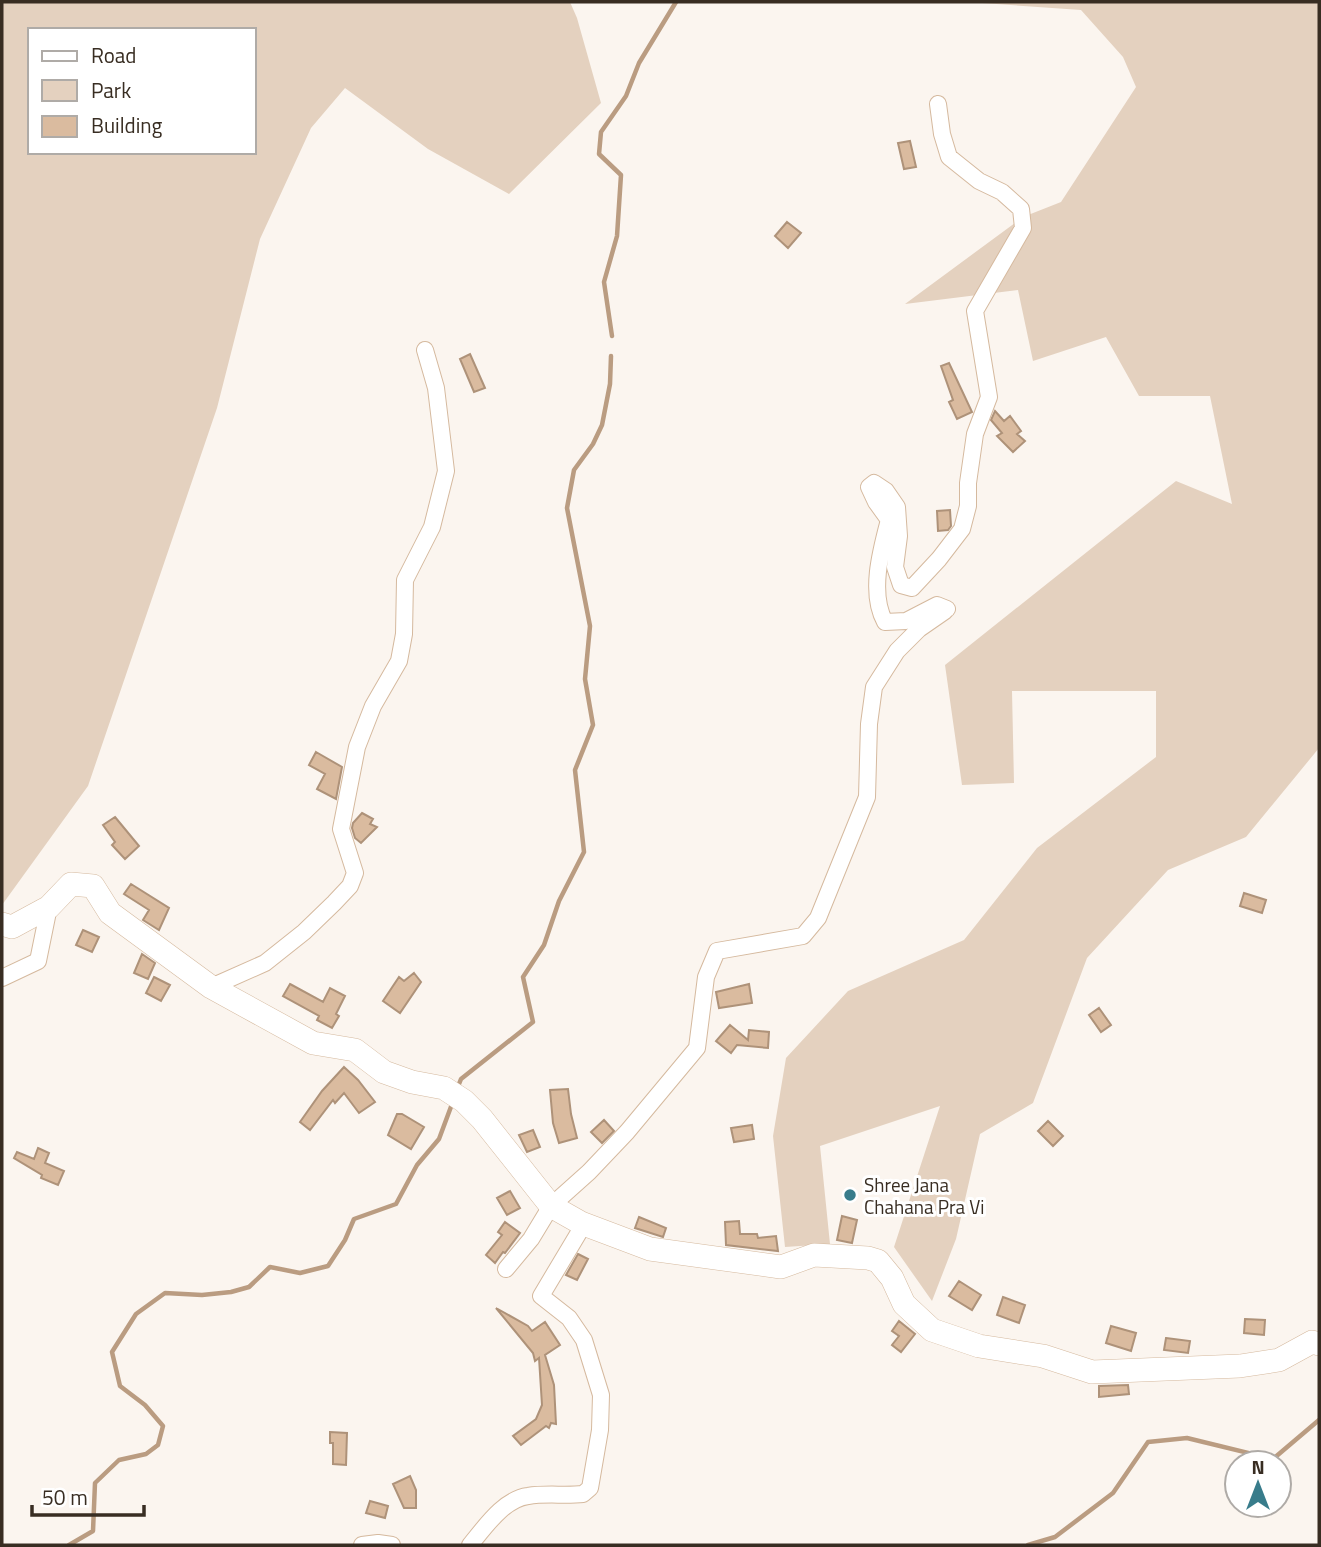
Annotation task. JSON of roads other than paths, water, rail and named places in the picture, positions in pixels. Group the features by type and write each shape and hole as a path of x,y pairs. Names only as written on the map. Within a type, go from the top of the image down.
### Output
{"street":[{"path":"506,1269 531,1239 551,1206 589,1172 627,1132 697,1048 706,977 718,951 803,936 818,918 867,797 869,724 874,687 897,651 919,629 947,609 937,605 906,621 885,622 878,597 878,571 889,520 869,487 874,483 886,491 897,507 899,536 895,568 901,585 912,588 962,529 968,506 968,484 975,434 989,397 975,312 1023,229 1021,209 1002,192 979,181 948,157 938,104"},
{"path":"211,987 265,963 304,932 353,880 355,873 341,829 357,747 373,706 399,661 404,634 405,580 432,527 446,471 436,388 425,349"},
{"path":"2,923 12,927 49,907 71,884 93,886 110,913 211,987 313,1043 355,1050 384,1072 412,1082 444,1088 464,1101 482,1119 551,1206 584,1224 650,1249 781,1267 814,1255 868,1258 878,1261 892,1278 904,1304 932,1330 979,1346 1043,1356 1092,1372 1240,1366 1279,1360 1312,1342 1319,1344"},
{"path":"2,978 38,961 49,907"},
{"path":"471,1545 513,1500 529,1495 583,1494 590,1488 600,1430 601,1395 584,1340 569,1318 541,1296 584,1224"},
{"path":"362,1545 392,1545"}],"waterway":[{"path":"612,336 604,282 617,236 621,175 599,154 601,132 626,96 639,63 676,2"},
{"path":"457,1089 461,1079 533,1022 523,977 544,945 559,901 584,852 575,770 593,725 585,679 590,626 567,508 574,470 593,444 602,425 610,384 611,356"},
{"path":"69,1545 93,1531 95,1483 119,1460 146,1454 158,1445 163,1426 145,1405 120,1386 112,1352 136,1314 165,1293 202,1295 231,1292 249,1287 270,1267 300,1273 328,1266 345,1240 354,1219 396,1204 417,1165 439,1139 452,1104"},
{"path":"1028,1545 1055,1537 1113,1493 1148,1442 1187,1438 1273,1459 1319,1420"}],"place":[{"name":"Shree Jana Chahana Pra Vi","path":"850,1195"}]}
